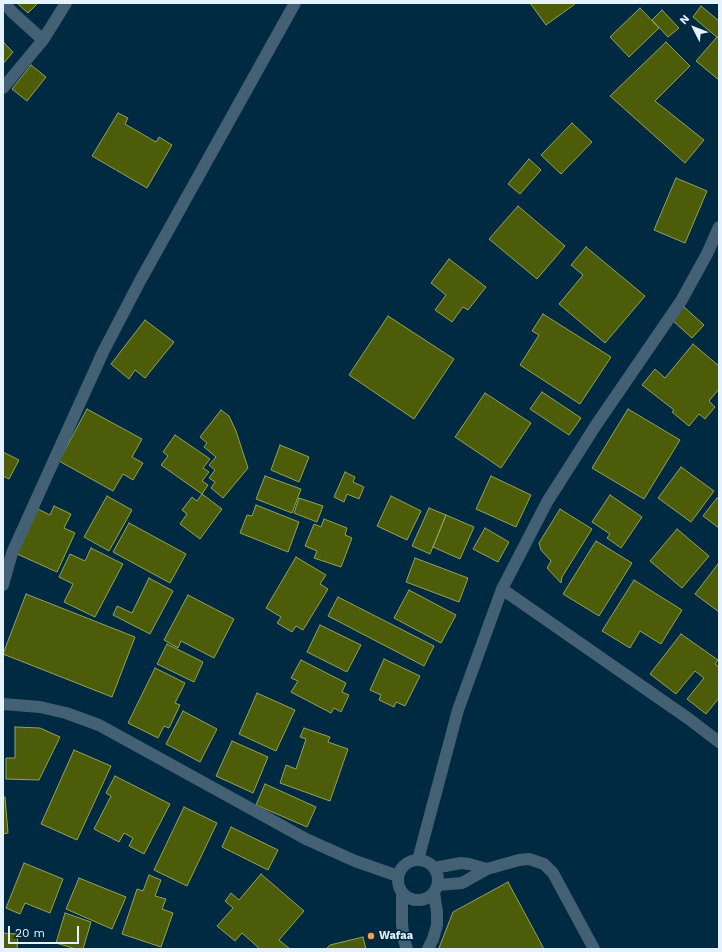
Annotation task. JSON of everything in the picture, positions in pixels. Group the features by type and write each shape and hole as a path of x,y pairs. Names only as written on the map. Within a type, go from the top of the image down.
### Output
{"street":[{"path":"5,3 12,12 43,40"},
{"path":"3,88 43,40 66,3"},
{"path":"3,585 7,551 103,352 140,282 295,3"},
{"path":"418,860 458,710 502,589 547,502 596,426 681,301 707,254 719,227"},
{"path":"502,589 689,719 719,742"},
{"path":"3,704 40,707 66,713 99,725 306,839 355,861 398,876"},
{"path":"402,893 409,898 418,901 426,899 436,889 462,883 487,869 519,860 529,859 544,864 553,873 594,949"},
{"path":"407,949 402,924 402,893 398,885 398,876 402,868 409,862 418,860 427,862 434,868 438,876 436,889 437,925 428,949"},
{"path":"434,868 461,863 487,869"}],"building":[{"path":"17,3 38,3 28,13"},
{"path":"530,3 574,3 575,4 546,25"},
{"path":"701,6 719,21 719,39 693,17"},
{"path":"640,8 659,28 629,57 610,37"},
{"path":"662,10 679,28 668,37 652,20"},
{"path":"717,37 719,39 719,80 696,61"},
{"path":"3,41 13,52 3,64"},
{"path":"666,42 690,66 655,101 704,140 685,163 610,96"},
{"path":"31,65 46,77 27,101 12,89"},
{"path":"118,113 128,118 125,124 156,142 159,137 172,145 147,188 92,156"},
{"path":"572,123 592,142 561,174 541,155"},
{"path":"529,159 541,170 520,194 508,184"},
{"path":"676,178 707,191 685,243 654,230"},
{"path":"518,206 565,246 537,279 489,239"},
{"path":"586,247 645,296 605,343 559,304 583,275 571,265"},
{"path":"449,259 486,287 468,310 463,307 452,322 435,310 446,295 431,283"},
{"path":"684,307 704,325 692,338 672,320"},
{"path":"543,314 611,357 580,404 520,365 539,335 532,331"},
{"path":"388,316 454,359 414,419 349,375"},
{"path":"145,320 174,342 145,378 135,370 129,379 111,364"},
{"path":"693,344 719,366 719,389 709,401 715,407 705,419 699,414 689,426 672,412 674,410 642,385 655,369 665,378"},
{"path":"542,392 581,418 569,435 530,409"},
{"path":"485,393 531,423 501,468 455,437"},
{"path":"87,409 142,439 132,457 143,463 133,480 123,474 113,491 59,461"},
{"path":"628,409 680,440 644,499 592,468"},
{"path":"221,410 229,416 236,431 248,468 223,498 211,488 215,482 209,478 215,470 209,465 216,457 204,447 207,443 200,437"},
{"path":"175,435 210,459 203,468 209,472 202,481 208,485 202,494 161,465 168,456 163,452"},
{"path":"280,445 309,457 299,482 271,470"},
{"path":"3,452 19,460 9,479 3,476"},
{"path":"681,467 714,491 691,522 658,498"},
{"path":"345,472 355,477 353,482 364,487 359,499 347,494 344,502 334,497"},
{"path":"265,476 301,489 292,513 256,499"},
{"path":"491,476 531,495 516,527 476,509"},
{"path":"202,494 222,509 200,539 180,524 187,514 182,510 192,497 197,501"},
{"path":"610,495 642,517 621,548 607,538 610,534 592,522"},
{"path":"107,496 132,510 109,551 84,537"},
{"path":"391,496 421,511 407,540 377,526"},
{"path":"299,498 323,506 317,522 294,513"},
{"path":"717,498 719,499 719,528 703,516"},
{"path":"256,505 299,522 288,552 240,533 247,515 252,516"},
{"path":"54,506 71,514 64,528 75,533 57,572 17,554 38,509 50,515"},
{"path":"429,508 446,515 430,554 412,546"},
{"path":"560,509 592,529 562,577 561,583 547,568 551,561 541,550 539,543"},
{"path":"446,515 474,527 460,559 433,547"},
{"path":"324,519 347,528 345,535 352,538 341,567 314,558 317,551 305,546 314,524 321,527"},
{"path":"129,523 186,554 170,583 113,552"},
{"path":"485,528 509,542 498,562 473,549"},
{"path":"677,529 709,556 682,588 650,561"},
{"path":"596,541 632,563 599,616 563,594"},
{"path":"91,548 123,564 95,617 64,602 73,584 59,577 70,554 85,561"},
{"path":"296,557 326,575 320,584 328,589 303,630 296,626 292,632 277,623 281,617 266,608"},
{"path":"415,558 468,578 459,602 406,582"},
{"path":"718,564 719,565 719,612 695,594"},
{"path":"149,578 173,591 150,634 113,615 117,606 132,613"},
{"path":"634,580 682,610 661,644 640,631 630,648 602,631"},
{"path":"409,590 456,615 441,643 394,618"},
{"path":"26,594 135,637 112,697 3,654"},
{"path":"188,595 234,619 214,658 181,641 178,648 164,640"},
{"path":"338,597 434,646 424,666 328,616"},
{"path":"320,625 361,645 347,672 307,652"},
{"path":"681,634 718,660 715,664 719,667 719,698 706,714 687,699 704,678 695,671 676,694 650,674"},
{"path":"167,644 203,662 194,682 157,664"},
{"path":"384,659 420,676 405,706 396,702 394,707 379,700 381,695 370,690"},
{"path":"301,660 346,683 342,692 349,695 341,712 334,708 331,713 291,692 298,681 291,678"},
{"path":"155,668 185,683 175,703 180,705 169,728 164,726 158,738 128,723"},
{"path":"257,693 295,710 276,751 239,734"},
{"path":"183,711 217,729 200,762 166,744"},
{"path":"15,727 40,728 60,737 39,780 6,779 6,758 15,758"},
{"path":"304,728 330,737 328,742 348,749 330,801 280,783 286,765 296,769 306,739 300,737"},
{"path":"232,741 268,757 253,793 216,776"},
{"path":"74,750 111,766 77,840 41,824"},
{"path":"115,776 170,804 144,854 129,846 133,838 124,833 119,842 94,829 111,796 106,793"},
{"path":"265,784 316,807 307,827 256,805"},
{"path":"3,797 5,797 8,833 3,834"},
{"path":"184,807 217,823 187,886 154,870"},
{"path":"231,827 278,850 268,870 222,847"},
{"path":"24,863 63,879 50,913 25,903 20,914 6,908"},
{"path":"261,874 304,911 279,940 290,949 260,949 242,933 235,941 217,926 233,908 225,901 231,893 239,900"},
{"path":"149,875 161,880 155,896 166,899 162,909 173,913 161,947 122,934 137,889 143,891"},
{"path":"79,878 126,897 112,929 66,909"},
{"path":"508,882 544,949 439,948 453,912"},
{"path":"65,913 91,922 83,949 76,949 56,943"},
{"path":"3,933 18,934 17,949 3,949"},
{"path":"363,937 366,949 326,949 330,945"}],"place":[{"name":"Wafaa","path":"371,936"}]}
